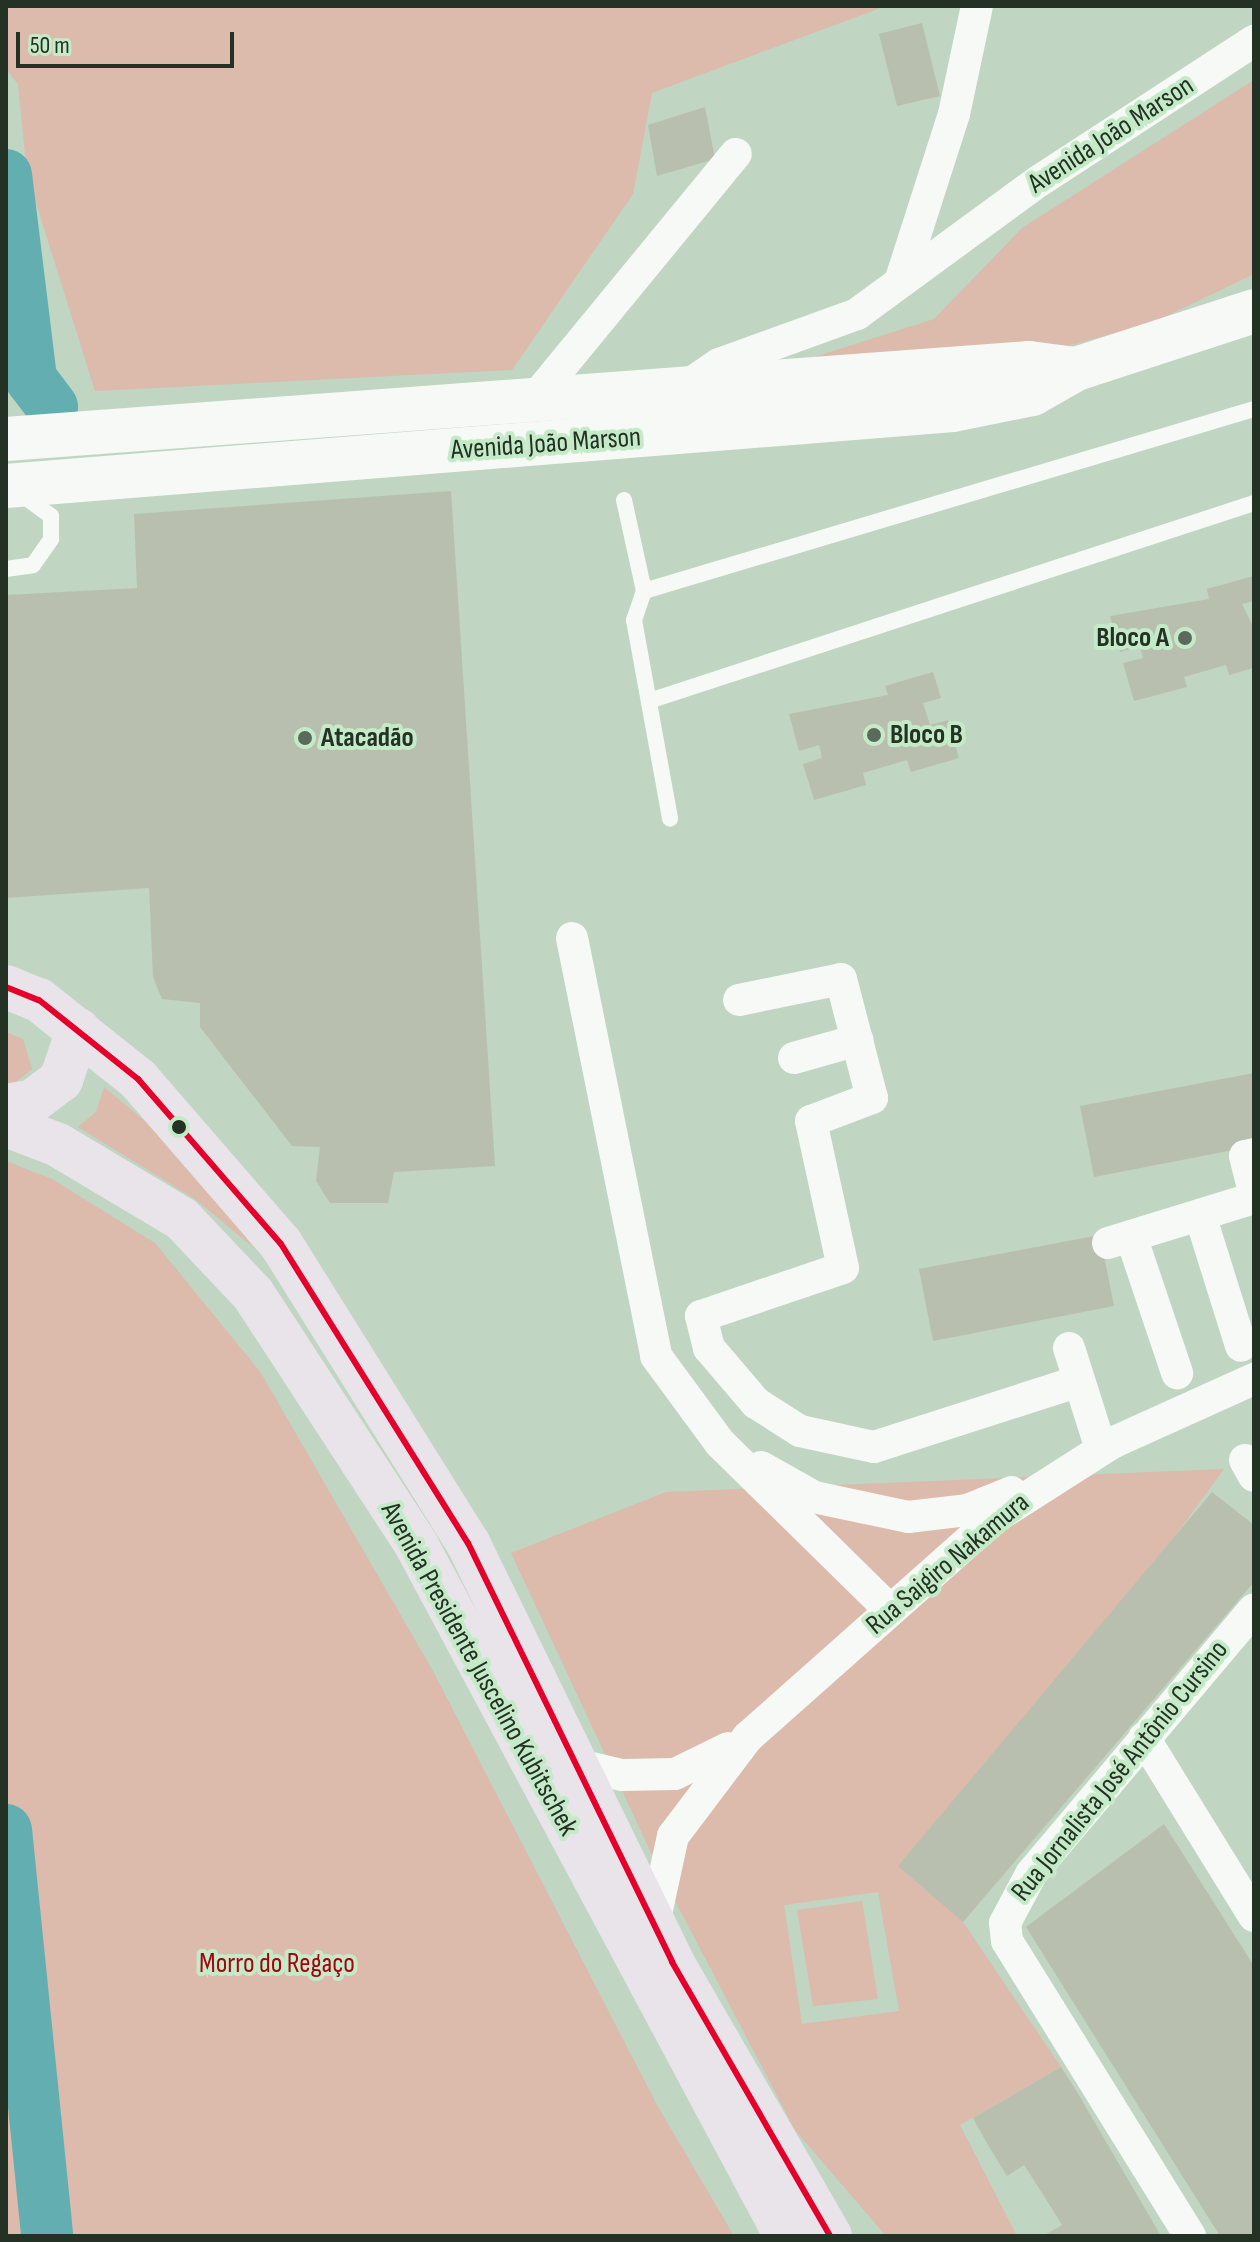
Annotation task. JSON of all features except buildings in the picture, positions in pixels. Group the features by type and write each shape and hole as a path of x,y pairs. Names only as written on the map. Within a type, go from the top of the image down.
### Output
{"main road":[{"name":"Avenida João Marson","path":"6,486 894,418 1032,394 1076,369 1254,311"},
{"name":"Avenida João Marson","path":"6,439 679,393 1029,363 1076,369"},
{"name":"Avenida Presidente Juscelino Kubitschek","path":"6,987 39,1000 138,1079 281,1244 468,1543 719,2051 830,2236"},
{"path":"6,1106 33,1101 61,1080 78,1030"},
{"name":"Avenida Presidente Juscelino Kubitschek","path":"6,1125 58,1145 182,1219 253,1294 417,1546 786,2236"}],"street":[{"path":"901,279 954,114 977,6"},
{"name":"Avenida João Marson","path":"679,393 719,364 857,314 901,279 1254,41"},
{"path":"532,402 736,154"},
{"path":"572,938 656,1356 720,1443 890,1610"},
{"path":"739,1000 835,976 843,984 872,1098 811,1126 843,1268 710,1310 700,1323 709,1348 756,1403 800,1431 874,1447 1079,1381"},
{"path":"794,1058 858,1040"},
{"path":"1254,1154 1245,1156 1254,1191"},
{"path":"1177,1373 1120,1239 1254,1198"},
{"path":"1200,1215 1241,1346"},
{"path":"1069,1348 1101,1449"},
{"name":"Rua Saigiro Nakamura","path":"654,1923 673,1836 748,1737 996,1517 1101,1449 1254,1379"},
{"path":"720,1443 814,1497 908,1517 967,1510 1073,1466"},
{"name":"Rua Jornalista José Antônio Cursino","path":"1190,2236 1007,1941 1013,1898 1254,1609"},
{"name":"Rua Saigiro Nakamura","path":"575,1764 622,1775 675,1774 748,1737"},
{"path":"1144,1738 1254,1916"}],"lane":[{"path":"644,591 1254,409"},
{"path":"6,495 34,499 52,527 38,561 6,569"},
{"path":"624,500 644,591 634,620 670,819"},
{"path":"649,701 1254,503"}],"green space":[{"path":"6,6 886,6 652,93 633,194 512,370 95,391 27,174 18,84 6,69"},
{"path":"1254,80 1254,274 1154,322 1014,361 767,372 934,319 1022,228"},
{"path":"6,1032 23,1039 32,1069 6,1090"},
{"path":"104,1087 168,1140 254,1248 195,1199 78,1127 96,1112"},
{"name":"Morro do Regaço","path":"6,1161 52,1179 155,1243 261,1373 433,1671 657,2105 734,2236 6,2236"},
{"path":"1224,1469 1165,1550 963,1922 1061,2067 960,2125 1017,2236 886,2236 795,2130 660,1872 511,1553 666,1492","holes":["878,1892 899,2011 802,2024 784,1905"]},
{"path":"862,1901 878,1999 813,2006 797,1910"}],"waterway":[{"path":"6,175 31,379 52,407"},
{"path":"6,1830 47,2236"}],"transit line":[{"path":"6,987 39,1000 138,1079 281,1244 468,1543 672,1962 830,2236"}],"place":[{"name":"Bloco A","path":"1185,638"},
{"name":"Bloco B","path":"874,735"},
{"name":"Atacadão","path":"305,738"}]}
